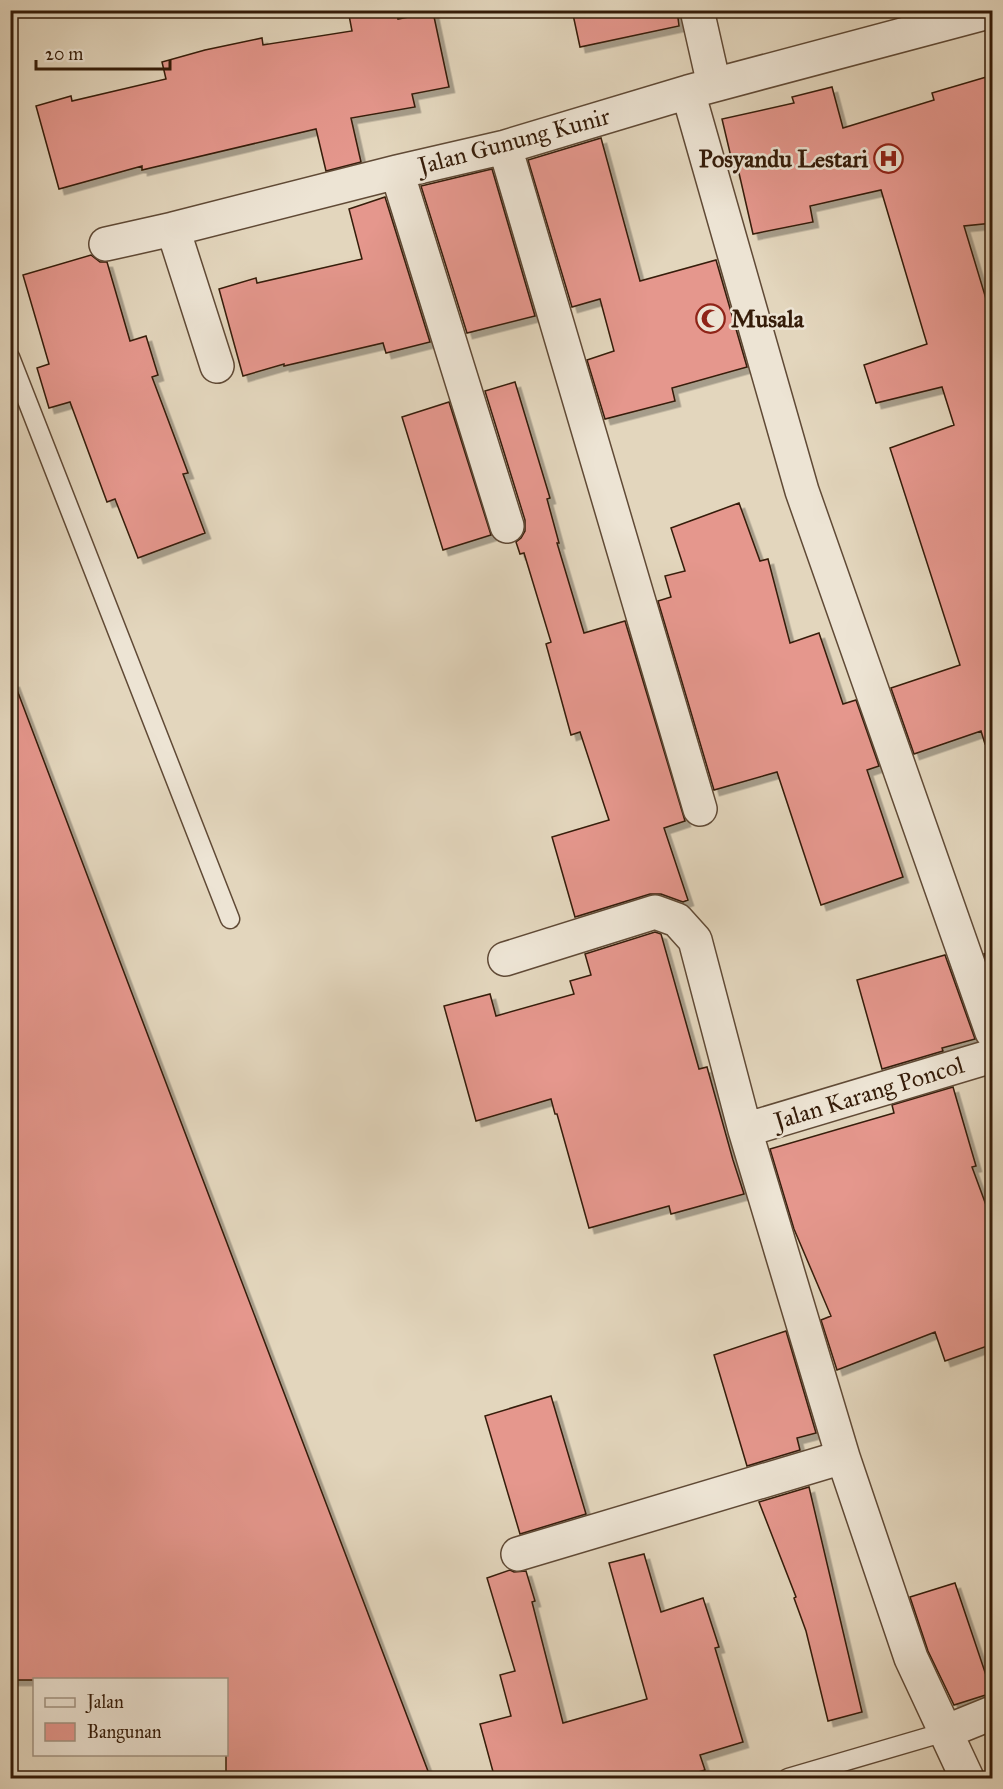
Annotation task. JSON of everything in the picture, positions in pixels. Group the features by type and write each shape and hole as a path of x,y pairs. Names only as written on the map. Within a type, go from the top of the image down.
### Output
{"street":[{"path":"697,10 701,88 802,490 993,1032"},
{"name":"Jalan Gunung Kunir","path":"106,244 506,147 701,88 993,12"},
{"path":"506,147 700,809"},
{"path":"397,172 507,526"},
{"path":"173,229 218,366"},
{"path":"505,959 655,912 677,920 695,940 745,1130 843,1457 911,1658 967,1779"},
{"name":"Jalan Karang Poncol","path":"745,1130 993,1056"},
{"path":"518,1554 843,1457"},
{"path":"945,1732 993,1713"}],"lane":[{"path":"10,357 230,919"},
{"path":"788,1779 945,1732"}],"building":[{"path":"348,10 396,10 398,19 433,12 449,87 412,94 415,107 351,118 361,162 326,171 316,129 142,170 142,166 59,189 36,106 71,96 72,101 166,79 162,62 205,50 262,38 263,45 352,31"},
{"path":"572,10 677,10 679,26 580,47"},
{"path":"993,75 993,223 964,226 993,322 993,743 985,744 981,731 914,754 891,688 960,665 890,448 954,425 942,387 876,403 864,365 927,344 881,190 810,206 813,222 753,234 739,173 735,174 722,119 794,103 792,97 832,87 843,128 934,100 932,93"},
{"path":"601,138 640,281 716,260 747,367 672,388 675,401 605,419 587,360 614,351 600,299 572,307 528,160"},
{"path":"492,169 535,316 467,333 421,186"},
{"path":"385,197 430,342 386,353 383,343 284,366 284,364 243,376 219,289 256,278 257,283 362,259 349,209"},
{"path":"91,255 100,262 107,262 130,341 146,336 158,375 152,377 188,473 183,474 205,533 138,558 115,499 107,502 70,402 49,408 37,368 49,364 23,275"},
{"path":"515,382 550,498 547,499 559,543 557,543 584,633 625,621 685,821 664,828 688,900 683,902 661,894 650,894 575,917 552,837 609,820 580,732 571,735 546,644 551,642 524,553 520,554 516,542 525,531 525,520 485,391"},
{"path":"449,402 491,535 443,550 402,417"},
{"path":"739,503 760,561 768,559 790,643 819,633 843,704 856,700 879,766 867,770 903,877 821,905 777,772 714,790 658,601 671,597 665,576 685,571 671,528"},
{"path":"14,682 431,1779 226,1779 228,1678 10,1680 10,683"},
{"path":"655,932 661,934 699,1069 707,1067 744,1194 671,1214 669,1206 589,1228 551,1099 476,1121 444,1006 490,994 496,1016 574,994 570,981 591,975 585,954"},
{"path":"993,950 993,977 984,954"},
{"path":"945,955 975,1039 882,1069 857,980"},
{"path":"953,1087 976,1166 972,1167 993,1224 993,1344 945,1361 935,1332 837,1370 821,1320 831,1316 794,1229 770,1149 894,1113 892,1105"},
{"path":"786,1331 816,1433 797,1438 800,1450 747,1466 714,1355"},
{"path":"551,1396 586,1514 520,1534 485,1416"},
{"path":"809,1487 862,1712 828,1721 806,1631 794,1598 796,1597 759,1502"},
{"path":"644,1554 661,1612 703,1598 719,1647 715,1648 743,1742 700,1755 705,1770 675,1779 495,1779 480,1724 511,1716 500,1675 515,1671 487,1578 510,1570 526,1571 563,1723 647,1699 609,1563"},
{"path":"955,1583 992,1693 954,1705 928,1651 910,1597"}],"place":[{"name":"Posyandu Lestari","path":"889,159"},
{"name":"Musala","path":"710,319"}]}
